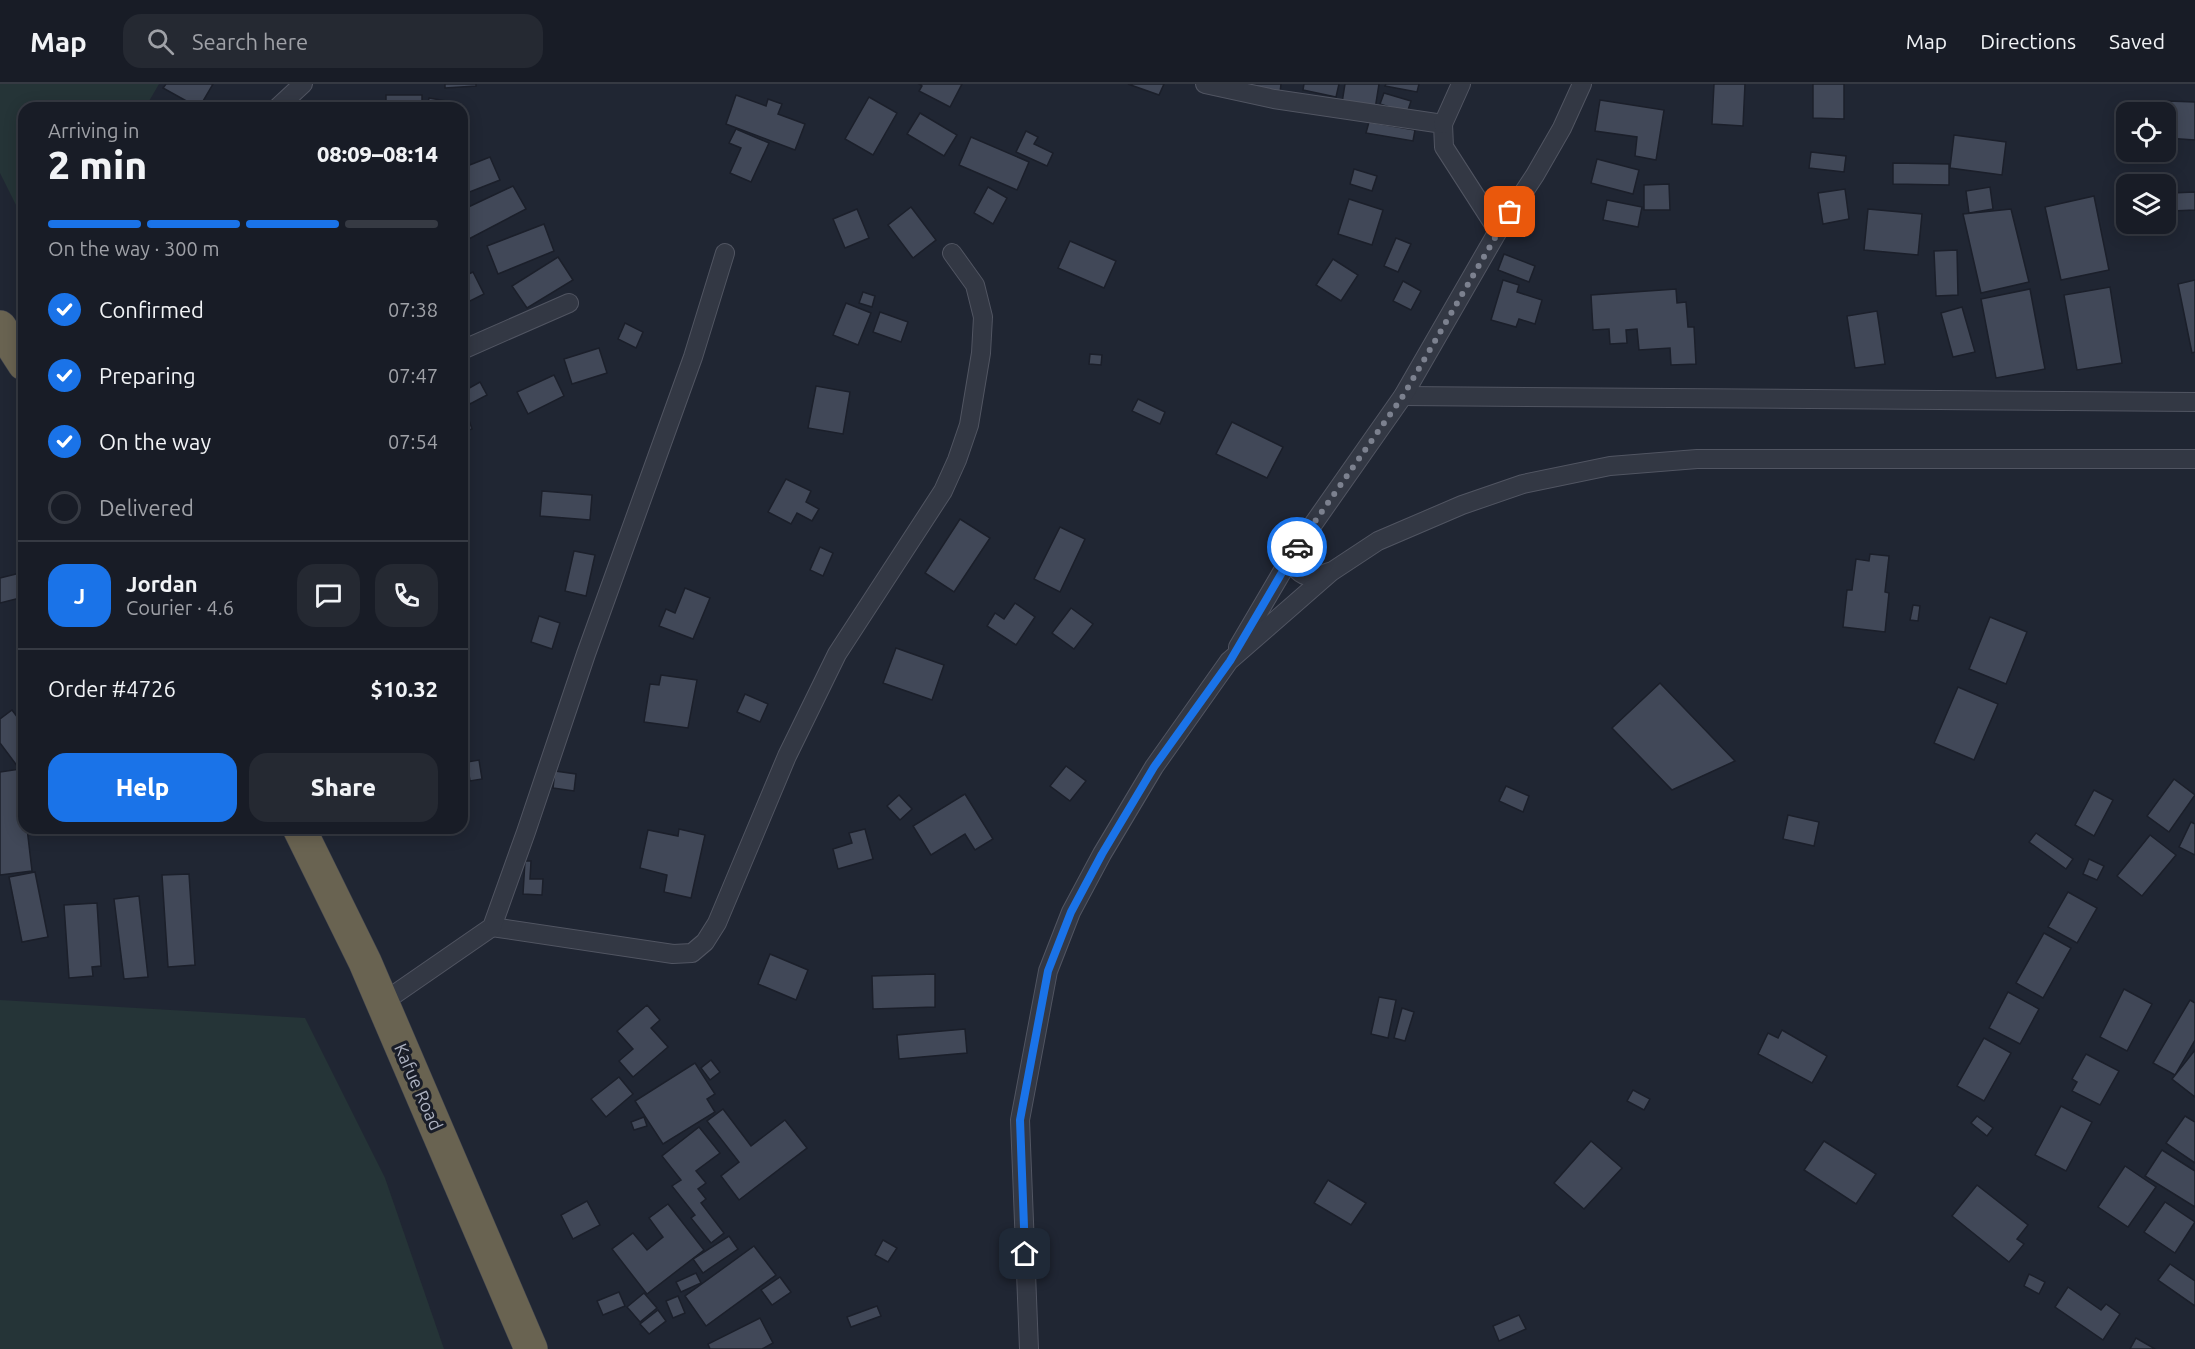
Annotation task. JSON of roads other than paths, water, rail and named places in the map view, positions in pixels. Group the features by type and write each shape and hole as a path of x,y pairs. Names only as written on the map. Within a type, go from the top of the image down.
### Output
{"highway":[{"name":"Kafue Road","path":"302,834 365,962 531,1349"}],"street":[{"path":"284,102 303,84"},
{"path":"1205,84 1274,99 1443,124"},
{"path":"1461,84 1443,124 1444,147 1498,231"},
{"path":"1029,1349 1020,1120 1048,971 1071,912 1154,767 1230,661 1295,550 1403,396 1498,231 1535,175 1562,128 1582,84"},
{"path":"382,1003 492,927 586,654 693,357 725,253"},
{"path":"492,927 673,954 692,953 705,942 717,922 787,756 837,654 943,491 957,460 969,425 981,352 983,317 975,285 952,253"},
{"path":"468,347 569,303"},
{"path":"1403,396 2195,402"},
{"path":"1230,661 1331,572 1378,541 1462,506 1523,484 1610,466 1697,459 2195,459"},
{"path":"1295,550 1296,568 1303,576 1313,579 1331,572"}]}
